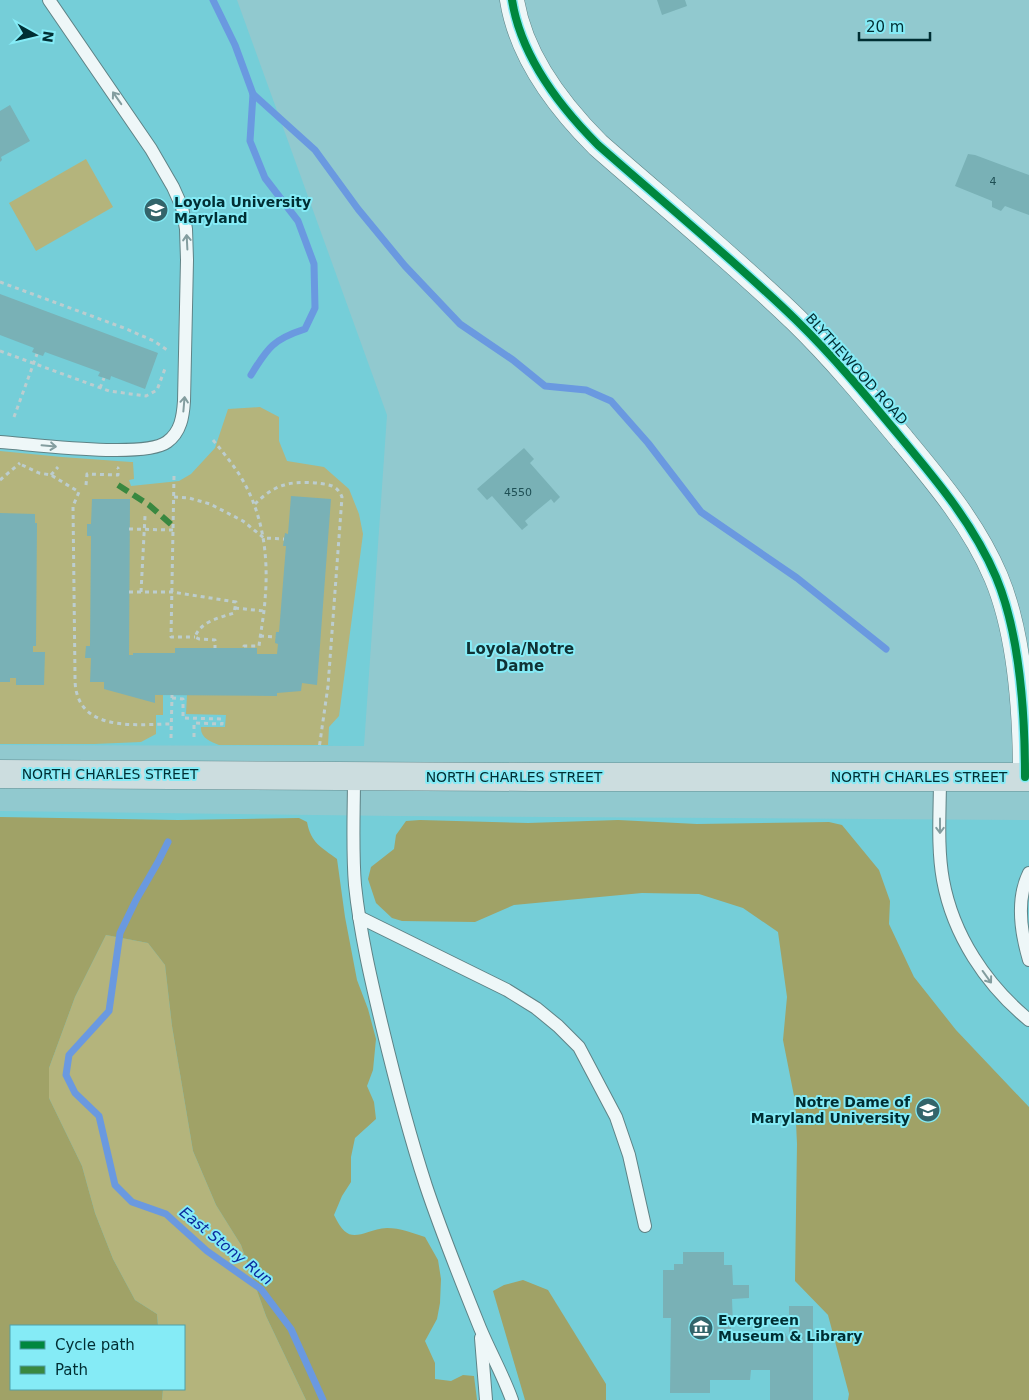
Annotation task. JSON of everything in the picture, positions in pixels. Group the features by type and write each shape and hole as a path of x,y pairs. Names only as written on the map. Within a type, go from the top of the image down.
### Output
{"main road":[{"name":"NORTH CHARLES STREET","path":"0,774 1027,777"}],"street":[{"name":"BLYTHEWOOD ROAD","path":"512,0 531,56 558,101 577,124 598,145 797,321 862,390 926,468 964,520 996,578 1008,617 1018,674 1027,777"}],"lane":[{"path":"0,442 78,448 140,450 156,447 167,442 177,432 182,418 184,401 188,260 182,207 174,187 150,149 49,0"},
{"path":"354,776 353,844 359,917 369,968 407,1124 426,1187 480,1329 507,1385 512,1400"},
{"path":"940,777 942,878 954,921 968,948 990,981 1004,998 1029,1020"},
{"path":"1029,872 1023,892 1021,911 1029,960"},
{"path":"359,917 507,990 551,1020 579,1047 616,1117 629,1155 645,1226"},
{"path":"480,1329 486,1400"}],"path":[{"path":"0,282 132,331 164,347 168,351 168,355"},
{"path":"0,351 109,391 146,396 157,390 167,361"},
{"path":"14,417 38,354"},
{"path":"100,388 104,378"},
{"path":"214,440 238,472 254,504 264,538 266,557 264,611 259,646 244,646 244,648"},
{"path":"0,480 21,464 39,473 51,475 79,492 72,506 75,675 77,695 86,710 104,720 123,724 171,724"},
{"path":"51,475 57,467 66,467"},
{"path":"86,485 86,474 118,475 118,468 110,468"},
{"path":"174,476 172,637 194,637 215,640 215,648"},
{"path":"254,504 264,495 295,483 332,486 340,492 342,497 328,686 319,749"},
{"path":"174,497 189,498 210,504 244,520 264,538 284,540"},
{"path":"141,592 145,516"},
{"path":"129,529 173,530"},
{"path":"129,592 172,592 236,602 234,613 210,621 200,628 194,637"},
{"path":"235,608 264,611"},
{"path":"260,636 276,637"},
{"path":"171,738 172,697 183,699 183,718 222,718 222,724 194,724 194,738"}],"shaded area":[{"name":"Loyola University Maryland","path":"0,0 237,0 387,415 364,746 0,745"},
{"path":"0,811 395,816 1029,820 1029,1400 0,1400"}],"green space":[{"path":"86,159 113,207 36,251 9,203"},
{"path":"260,407 279,417 279,441 287,461 324,467 349,489 359,514 363,534 339,716 329,727 328,745 219,745 204,737 201,727 225,727 226,715 186,714 187,695 163,695 163,715 156,715 156,734 141,742 0,744 0,451 133,462 134,479 129,480 131,486 179,481 191,474 215,448 228,409"},
{"path":"0,817 178,820 299,818 307,822 314,840 337,859 345,917 357,980 368,1009 376,1039 373,1070 367,1086 374,1102 376,1119 355,1138 351,1157 351,1182 342,1196 334,1215 345,1232 351,1235 387,1228 402,1230 425,1237 438,1260 441,1279 437,1319 425,1341 435,1363 435,1379 451,1381 463,1375 474,1376 477,1400 306,1400 266,1316 241,1245 216,1205 193,1151 172,1026 165,965 148,943 106,935 75,997 49,1068 49,1098 82,1166 95,1213 113,1259 135,1300 157,1314 158,1325 10,1325 10,1390 163,1390 162,1400 0,1400"},
{"name":"Notre Dame of Maryland University","path":"618,820 697,824 829,822 842,825 879,870 890,901 889,924 914,977 956,1030 1029,1107 1029,1400 848,1400 849,1394 828,1315 795,1281 797,1144 795,1101 783,1040 787,997 778,932 743,908 699,894 642,893 514,905 475,922 402,921 392,918 376,903 368,879 371,867 394,849 396,835 406,821 528,823"},
{"path":"106,935 148,943 165,965 172,1026 193,1151 216,1205 241,1245 266,1316 306,1400 162,1400 163,1390 185,1390 185,1325 158,1325 157,1314 135,1300 113,1259 95,1213 82,1166 49,1098 49,1068 75,997"},
{"path":"523,1280 548,1290 606,1384 606,1400 525,1400 493,1291 504,1285"}],"building":[{"path":"657,0 685,0 687,6 662,15"},
{"path":"10,105 30,141 1,157 2,160 0,162 0,111"},
{"path":"968,154 1029,175 1029,215 1005,206 1001,211 992,207 992,201 955,186"},
{"path":"0,294 158,353 145,389 111,376 110,380 98,376 100,372 45,352 43,356 37,354 32,352 34,348 0,335"},
{"path":"524,448 534,459 530,463 560,497 554,503 551,499 534,513 525,521 528,525 522,530 492,496 487,500 477,489"},
{"path":"291,496 331,499 317,685 302,683 301,691 277,693 277,696 155,695 155,703 104,689 104,682 90,682 91,658 85,658 86,646 90,646 91,536 87,536 87,524 91,524 92,499 130,499 129,655 133,655 133,653 175,653 175,648 257,648 257,654 277,654 278,644 275,643 276,632 279,632 286,546 283,546 285,533 288,534"},
{"path":"0,513 35,514 35,523 37,523 36,646 33,646 33,652 45,652 44,685 16,685 16,678 10,678 10,682 0,682"},
{"name":"Evergreen Museum & Library","path":"683,1252 724,1252 724,1265 732,1265 733,1285 749,1285 749,1298 732,1299 733,1325 731,1325 731,1332 745,1332 752,1340 769,1341 768,1339 772,1339 775,1333 780,1332 785,1333 789,1339 789,1306 813,1306 813,1400 770,1400 770,1370 751,1370 750,1380 710,1380 710,1393 670,1393 671,1318 663,1318 663,1270 674,1270 674,1264 683,1264"}],"waterway":[{"name":"East Stony Run","path":"213,0 235,45 253,94 250,141 265,178 298,221 314,264 315,308 305,329 286,336 273,345 262,357 251,375"},
{"path":"253,94 315,150 358,209 405,266 460,324 513,360 545,386 586,390 611,401 648,443 701,512 797,578 886,649"},
{"name":"East Stony Run","path":"168,842 120,933 109,1011 69,1055 66,1075 75,1093 99,1116 115,1185 132,1202 166,1214 207,1251 261,1289 291,1329 323,1400"}],"marked path":[{"path":"118,485 149,505 173,526"}],"cycle path":[{"path":"512,0 517,21 533,61 569,114 598,145 748,275 824,348 915,455 966,522 977,539 996,577 1011,624 1020,675 1025,777"}],"place":[{"name":"Loyola University Maryland","path":"156,210"},
{"name":"Notre Dame of Maryland University","path":"928,1110"},
{"name":"Evergreen Museum & Library","path":"701,1328"}],"district":[{"name":"Loyola/Notre Dame","path":"520,658"}]}
